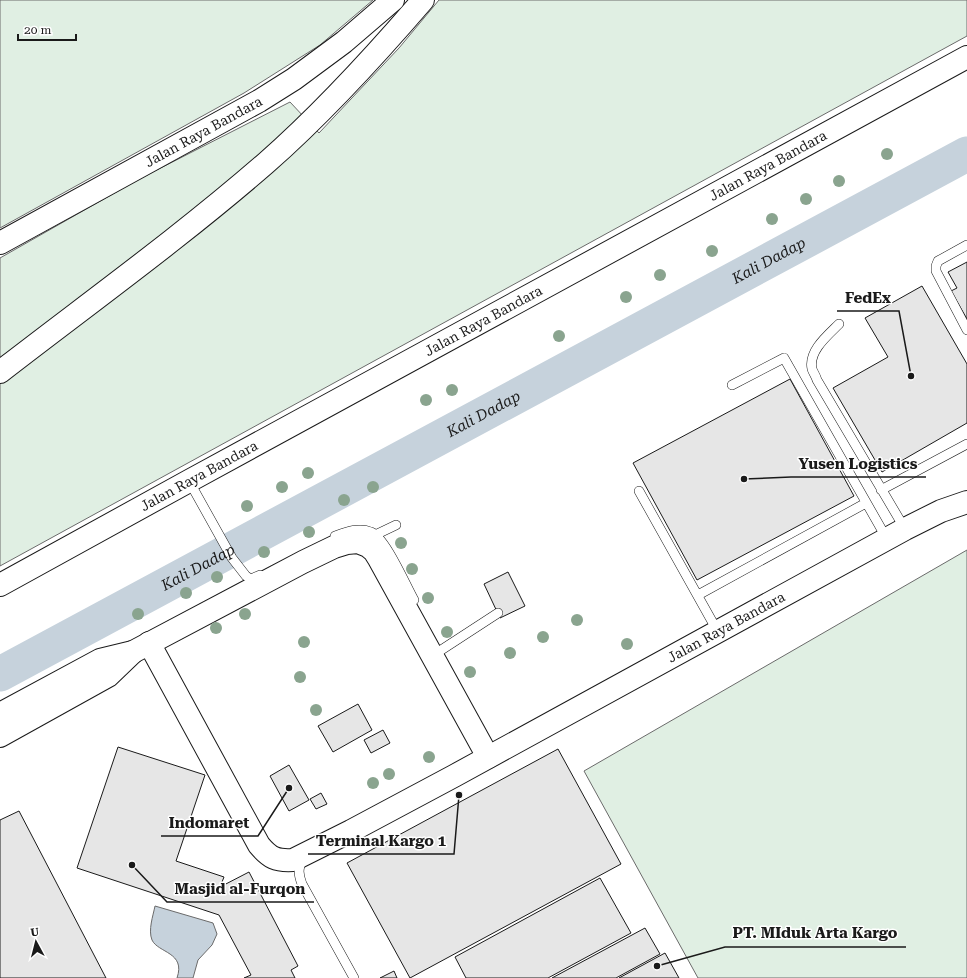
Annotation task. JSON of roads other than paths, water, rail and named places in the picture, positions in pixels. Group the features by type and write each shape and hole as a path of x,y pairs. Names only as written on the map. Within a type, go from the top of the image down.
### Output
{"street":[{"name":"Jalan Raya Bandara","path":"0,243 259,101 294,79 338,46 393,0"},
{"path":"0,372 227,196 267,163 345,88 423,0"},
{"name":"Jalan Raya Bandara","path":"0,585 967,57"},
{"name":"Jalan Raya Bandara","path":"141,647 259,845 266,854 274,858 293,860 488,757 896,534 942,511 967,502"},
{"path":"0,714 100,660 141,647 303,562 334,548 367,539 368,546 374,551 488,757"},
{"path":"0,736 108,676 141,647"}],"lane":[{"path":"967,245 938,261 936,271 967,330"},
{"path":"839,324 819,345 814,354 812,367 817,380 882,490 896,534"},
{"path":"732,385 784,358 866,504 896,534"},
{"path":"882,490 967,444"},
{"path":"189,481 232,558 246,576 251,579 310,548"},
{"path":"640,491 718,632"},
{"path":"698,595 866,504"},
{"path":"367,539 396,525"},
{"path":"324,541 331,537 356,530 364,530 367,539 392,558 420,611"},
{"path":"432,656 498,613"},
{"path":"428,629 432,645 432,656"},
{"path":"308,853 300,864 299,876 354,978"}],"waterway":[{"name":"Kali Dadap","path":"0,674 967,154"}],"place":[{"name":"FedEx","path":"911,376"},
{"name":"Yusen Logistics","path":"744,479"},
{"name":"Indomaret","path":"289,788"},
{"name":"Terminal Kargo 1","path":"459,795"},
{"name":"Masjid al-Furqon","path":"132,865"},
{"name":"PT. MIduk Arta Kargo","path":"657,966"}]}
